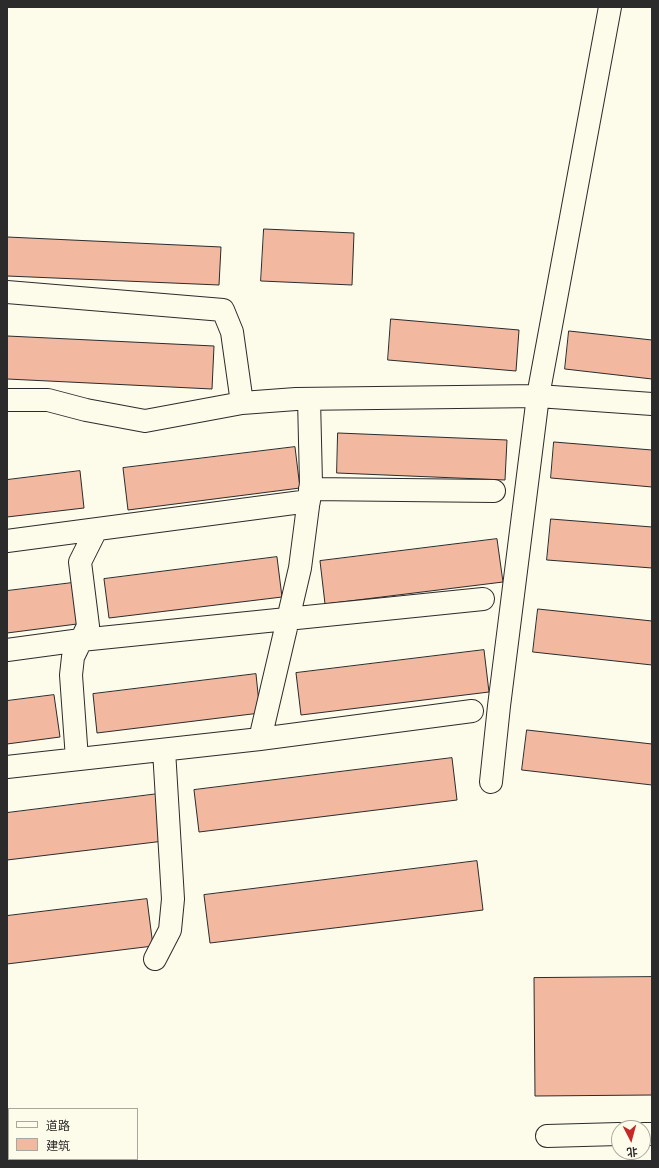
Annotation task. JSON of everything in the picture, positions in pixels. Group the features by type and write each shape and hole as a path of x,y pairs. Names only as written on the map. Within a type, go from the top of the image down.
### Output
{"street":[{"path":"491,782 499,706 538,396 610,7"},
{"path":"7,292 223,310 232,332 242,403"},
{"path":"7,400 48,400 86,410 145,421 242,403 309,399 538,396 652,404"},
{"path":"260,739 300,568 309,495 309,399"},
{"path":"7,541 96,530 309,495 494,491"},
{"path":"77,759 70,675 73,657 88,626 80,562 96,530"},
{"path":"7,650 81,640 483,599"},
{"path":"7,767 260,739 472,710"},
{"path":"155,959 170,930 173,899 164,750"},
{"path":"547,1136 611,1134"}],"building":[{"path":"264,229 354,233 352,285 261,281"},
{"path":"7,237 221,247 219,285 7,276"},
{"path":"391,319 519,330 516,371 388,360"},
{"path":"569,331 652,340 652,379 565,369"},
{"path":"7,336 214,346 212,389 7,379"},
{"path":"338,433 507,440 505,480 337,473"},
{"path":"554,442 652,450 652,487 551,478"},
{"path":"295,447 300,488 128,510 123,468"},
{"path":"80,471 84,508 7,517 7,480"},
{"path":"551,519 652,527 652,568 547,560"},
{"path":"497,539 503,582 325,604 320,561"},
{"path":"277,557 282,597 109,618 104,579"},
{"path":"72,583 77,624 7,633 7,591"},
{"path":"538,609 652,621 652,665 533,652"},
{"path":"484,650 489,692 301,715 296,673"},
{"path":"256,674 260,713 97,733 93,694"},
{"path":"54,695 60,737 7,744 7,701"},
{"path":"527,730 652,744 652,785 522,770"},
{"path":"452,758 457,800 199,832 194,790"},
{"path":"158,794 164,841 7,860 7,813"},
{"path":"477,861 483,910 210,943 204,895"},
{"path":"147,899 153,946 7,964 7,916"},
{"path":"652,977 652,1095 535,1096 534,978"}]}
